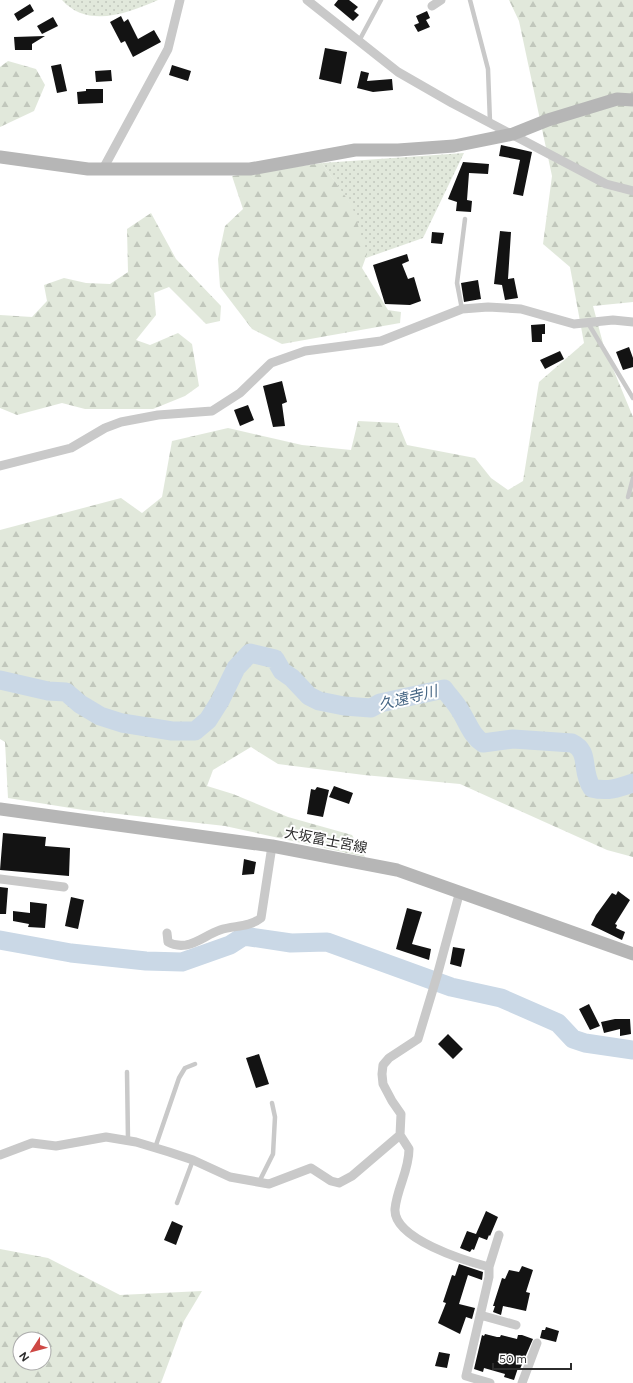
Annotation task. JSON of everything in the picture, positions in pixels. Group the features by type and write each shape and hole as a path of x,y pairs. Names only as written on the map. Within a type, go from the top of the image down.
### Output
{"main road":[{"path":"0,157 103,169 250,169 356,150 398,150 454,146 513,134 548,120 617,99 633,100"},
{"name":"大坂富士宮線","path":"0,809 272,846 397,870 460,891 633,954"}],"street":[{"path":"103,169 168,49 180,0"},
{"path":"307,0 398,72 606,184 633,190"},
{"path":"432,6 441,0"},
{"path":"0,466 72,448 105,428 121,422 158,415 212,411 240,393 271,363 305,351 381,341 462,309 488,307 521,309 574,324 613,320 633,322"},
{"path":"166,933 168,942 173,945 186,945 197,942 205,936 221,929 253,924 261,918 272,846"},
{"path":"0,879 64,888"},
{"path":"460,891 418,1039 389,1058 383,1065 382,1074 383,1084 401,1114 400,1135 409,1149 406,1172 397,1196 395,1211 401,1225 421,1242 456,1258 489,1267"},
{"path":"0,1155 32,1142 56,1146 106,1137 128,1140 194,1160 230,1177 269,1184 311,1168 331,1181 339,1183 352,1176 400,1135"},
{"path":"490,1383 466,1376 489,1277 489,1267 499,1235"},
{"path":"480,1315 516,1325"},
{"path":"522,1383 537,1343"}],"lane":[{"path":"359,41 381,0"},
{"path":"470,0 488,69 490,122"},
{"path":"462,309 457,283 465,219"},
{"path":"588,323 633,398"},
{"path":"628,497 633,478"},
{"path":"155,1148 179,1078 185,1068 195,1064"},
{"path":"127,1072 128,1140"},
{"path":"259,1182 273,1154 276,1117 272,1103"},
{"path":"177,1203 194,1160"}],"green space":[{"path":"62,0 158,0 134,10 108,16 96,16 84,14 72,9"},
{"path":"509,0 633,0 633,302 593,306 604,347 633,417 633,857 607,850 460,784 364,775 278,764 251,747 213,770 207,786 233,794 288,817 352,835 365,857 225,826 83,810 8,798 5,742 0,739 0,530 121,498 142,513 162,497 172,441 228,428 302,445 351,450 358,421 398,423 407,445 475,458 491,478 508,490 523,481 539,382 584,343 570,267 543,244 552,176 519,21"},
{"path":"8,61 36,69 45,85 34,111 0,127 0,67"},
{"path":"464,153 423,238 366,258 350,204 322,163"},
{"path":"322,163 352,206 367,254 362,268 388,310 401,312 400,323 282,344 252,329 220,287 218,259 225,226 243,209 232,176"},
{"path":"151,213 176,259 221,306 220,321 206,324 169,287 154,293 156,315 136,340 150,345 178,333 192,344 199,386 185,396 153,409 85,409 62,403 17,415 0,408 0,315 32,317 47,301 44,285 64,278 86,283 110,284 128,272 127,229"},
{"path":"0,1249 48,1258 120,1295 202,1291 184,1321 161,1383 0,1383"}],"building":[{"path":"338,0 349,0 358,7 354,11 359,15 353,21 334,5"},
{"path":"30,4 34,11 18,21 14,14"},
{"path":"427,11 430,18 426,20 430,27 418,32 414,25 419,23 416,16"},
{"path":"121,16 124,22 128,19 138,39 154,30 161,42 133,57 125,41 121,43 110,22"},
{"path":"53,17 58,26 42,34 37,26"},
{"path":"45,36 32,44 32,50 15,50 14,37"},
{"path":"325,48 347,52 341,84 319,79"},
{"path":"61,64 67,91 57,93 51,66"},
{"path":"172,65 191,71 188,81 169,75"},
{"path":"111,70 112,81 96,82 95,71"},
{"path":"361,71 369,73 367,81 392,79 393,90 373,92 357,88"},
{"path":"86,89 103,89 103,103 78,104 77,92 86,91"},
{"path":"501,145 532,152 523,196 513,194 520,160 499,156"},
{"path":"463,162 489,164 488,174 469,173 467,200 472,201 471,212 456,211 457,202 448,199"},
{"path":"500,231 511,232 508,279 514,278 518,298 505,300 502,285 494,284"},
{"path":"432,232 444,233 442,244 431,243"},
{"path":"407,254 409,261 402,264 408,279 414,277 421,301 410,305 385,304 373,265"},
{"path":"478,280 481,299 464,302 461,283"},
{"path":"545,324 545,334 542,334 542,342 532,342 531,325"},
{"path":"629,347 633,358 633,367 623,370 616,352"},
{"path":"560,351 564,359 545,369 540,360"},
{"path":"282,381 287,402 282,404 285,426 273,427 263,386"},
{"path":"248,405 254,420 240,426 234,410"},
{"path":"334,786 353,793 349,804 329,797"},
{"path":"317,787 329,790 323,817 307,814 311,789 315,790"},
{"path":"3,833 46,837 45,846 70,848 69,876 0,870"},
{"path":"244,859 256,862 254,874 242,875"},
{"path":"0,887 8,888 6,914 0,914"},
{"path":"618,891 630,900 615,924 617,925 616,928 625,932 622,940 591,925 596,915 612,893 616,895"},
{"path":"71,897 84,900 78,929 65,926"},
{"path":"30,902 47,904 45,928 28,927 29,924 13,921 13,911 30,913"},
{"path":"407,908 422,912 412,944 431,949 429,960 396,949"},
{"path":"453,947 465,949 461,967 450,964"},
{"path":"589,1004 600,1026 590,1030 579,1009"},
{"path":"615,1019 630,1019 631,1034 620,1036 620,1029 604,1033 601,1022"},
{"path":"448,1034 463,1049 453,1059 438,1044"},
{"path":"259,1054 269,1084 256,1088 246,1058"},
{"path":"486,1211 498,1217 490,1236 489,1235 487,1240 479,1237 474,1250 472,1249 470,1252 460,1248 467,1231 476,1234"},
{"path":"172,1221 183,1226 176,1245 164,1240"},
{"path":"459,1264 483,1272 482,1280 468,1275 459,1304 475,1308 472,1319 466,1317 460,1334 438,1323 446,1303 443,1302 452,1275 455,1276"},
{"path":"522,1266 533,1270 526,1292 530,1293 526,1311 503,1306 501,1315 493,1312 495,1306 493,1306 502,1278 505,1279 509,1270 519,1272"},
{"path":"546,1327 559,1331 556,1342 540,1338 542,1330 545,1330"},
{"path":"485,1334 497,1337 500,1337 501,1335 517,1339 518,1335 522,1335 533,1339 520,1369 518,1368 514,1380 504,1377 505,1374 484,1368 483,1372 474,1369 482,1335 484,1336"},
{"path":"439,1352 450,1354 447,1368 435,1366"}],"waterway":[{"name":"久遠寺川","path":"0,680 48,691 66,692 80,704 100,716 122,723 172,731 195,731 208,720 220,701 236,668 250,653 275,659 282,671 292,678 309,696 319,701 344,706 371,708 380,703 444,689 459,709 473,733 483,743 513,739 572,743 578,747 584,756 586,775 592,788 618,788 633,783"},
{"path":"0,940 71,953 146,961 182,962 230,945 244,936 291,943 327,942 451,987 501,998 558,1023 573,1039 585,1043 633,1050"}]}
